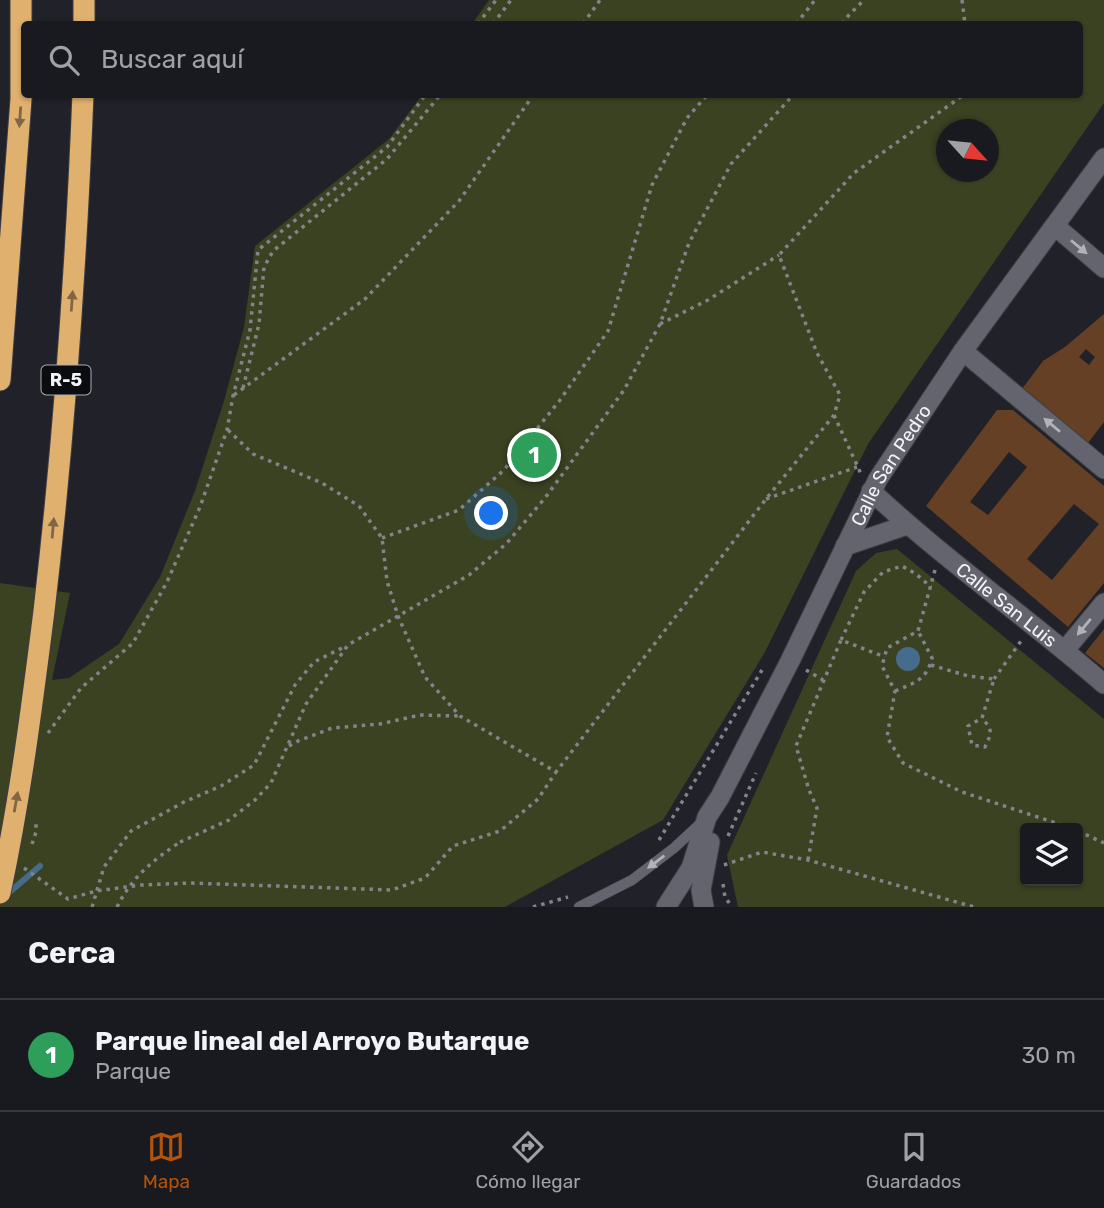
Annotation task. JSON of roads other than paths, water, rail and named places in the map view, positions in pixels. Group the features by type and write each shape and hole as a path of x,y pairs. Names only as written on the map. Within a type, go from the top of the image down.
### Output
{"highway":[{"path":"21,0 21,21"},
{"path":"84,0 84,21"},
{"path":"0,380 22,98"},
{"name":"R-5","path":"0,893 32,710 49,568 68,369 83,98"}],"street":[{"name":"Calle San Pedro","path":"666,907 691,868 707,817 790,661 871,491 963,352 1104,158"},
{"path":"1055,226 1104,268"},
{"path":"963,352 1104,469"},
{"name":"Calle San Luis","path":"871,491 908,525 1104,684"},
{"path":"845,546 908,525"},
{"path":"1065,650 1104,603"},
{"name":"Calle San Pedro","path":"704,907 701,890 712,868 720,797"}],"lane":[{"path":"579,907 632,880 674,848 707,817"}],"water":[{"path":"908,647 919,654 920,659 913,670 908,671 897,664 896,659 903,648"}],"waterway":[{"path":"5,896 40,866"}],"place":[{"name":"Parque lineal del Arroyo Butarque","path":"534,455"}]}
